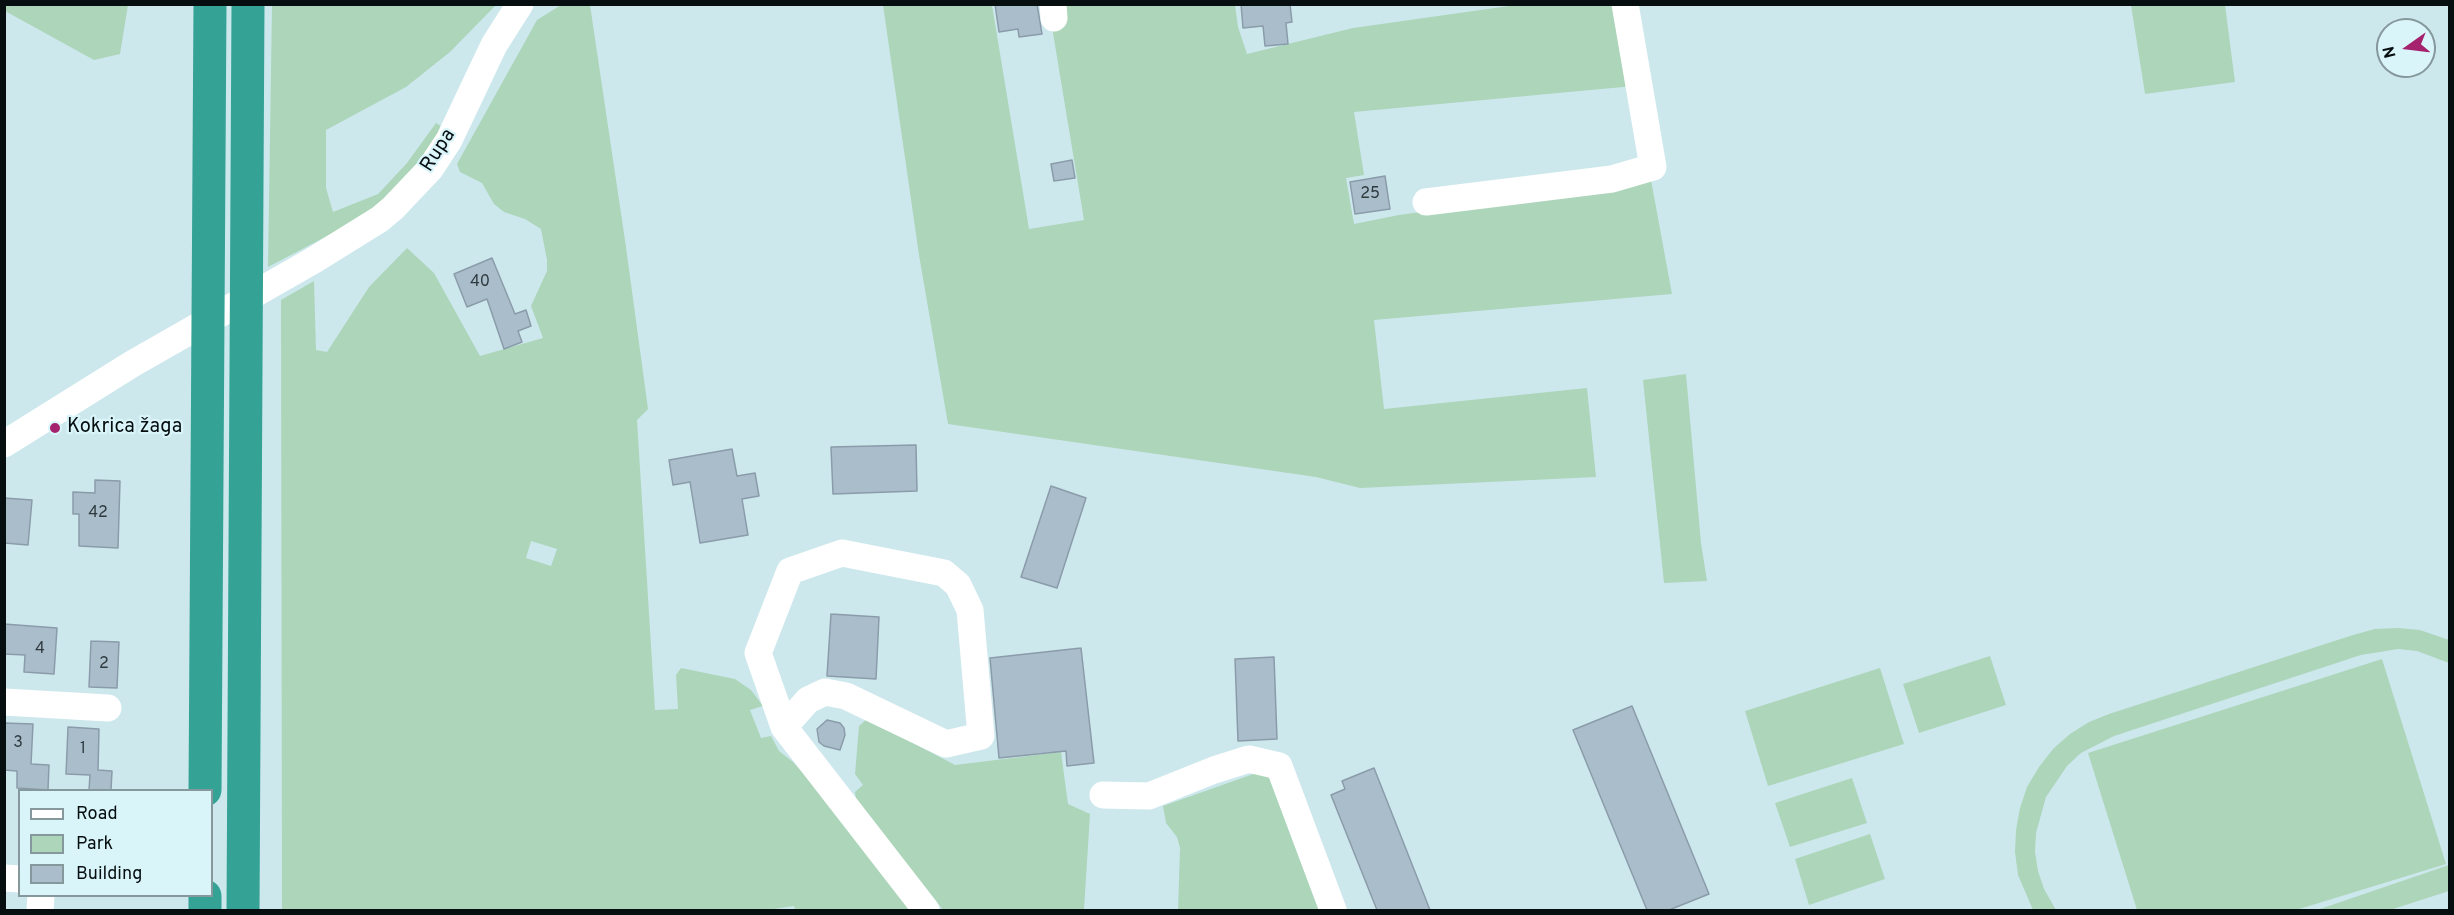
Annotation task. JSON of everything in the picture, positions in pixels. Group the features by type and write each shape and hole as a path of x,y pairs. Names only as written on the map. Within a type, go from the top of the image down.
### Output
{"highway":[{"path":"205,789 210,4"},
{"path":"243,910 249,4"}],"street":[{"name":"Rupa","path":"4,444 132,364 314,260 380,219 430,169 449,140 494,45 520,4"},
{"path":"1426,202 1612,179 1653,167 1625,4"},
{"path":"784,727 808,700 825,692 846,696 946,744 981,736 970,610 958,585 944,573 842,553 790,571 758,653 784,727 926,910"},
{"path":"4,702 108,708"},
{"path":"1103,795 1149,796 1214,770 1249,759 1279,766 1333,910"}],"green space":[{"path":"4,5 128,5 120,54 94,60 5,11"},
{"path":"272,5 496,5 450,52 406,87 326,130 326,188 333,212 378,194 407,163 436,123 444,128 423,164 388,198 348,225 268,267"},
{"path":"561,5 590,5 648,409 637,420 655,710 678,709 676,675 681,668 735,679 751,690 763,706 750,710 761,738 771,736 779,751 793,762 844,819 919,910 795,910 794,906 768,910 282,910 281,300 314,281 316,350 327,352 369,287 407,248 434,273 480,356 543,338 531,306 547,271 541,229 525,219 504,212 494,204 482,183 460,172 457,164 537,20","holes":["531,541 557,549 551,566 526,558"]},
{"path":"883,5 992,5 1029,229 1084,220 1052,27 1066,23 1064,5 1235,5 1238,27 1247,54 1353,28 1516,5 1620,5 1634,86 1354,112 1364,175 1346,178 1354,224 1399,215 1651,180 1672,294 1374,320 1384,409 1587,388 1596,477 1360,488 1316,477 948,424 919,255"},
{"path":"2131,5 2225,5 2235,82 2145,94"},
{"path":"1686,374 1701,543 1707,581 1664,583 1643,380"},
{"path":"2375,629 2420,630 2449,640 2449,663 2417,651 2398,649 2361,655 2114,736 2081,753 2067,766 2046,797 2036,833 2035,852 2038,871 2044,889 2056,910 2033,910 2018,875 2015,852 2020,808 2027,787 2039,767 2053,749 2070,734 2089,722 2109,714 2353,635"},
{"path":"1990,656 2006,705 1919,733 1903,684"},
{"path":"2382,659 2446,864 2296,910 2137,910 2088,753"},
{"path":"1880,668 1904,744 1768,786 1745,711"},
{"path":"867,719 955,765 1061,752 1068,804 1090,814 1084,910 943,910 856,801 855,792 863,785 855,774 859,726"},
{"path":"1259,772 1273,778 1324,910 1178,910 1180,848 1177,837 1166,823 1163,806"},
{"path":"1852,778 1867,823 1790,847 1775,803"},
{"path":"1870,834 1885,879 1809,905 1795,859"},
{"path":"2449,865 2449,891 2390,910 2317,910"}],"building":[{"path":"995,4 1037,4 1042,34 1019,37 1018,29 999,32"},
{"path":"1241,4 1290,4 1292,22 1286,23 1288,44 1265,46 1263,26 1243,28"},
{"path":"1072,160 1075,178 1054,181 1051,164"},
{"path":"1385,176 1390,209 1355,214 1350,182"},
{"path":"492,258 515,314 526,310 531,326 518,331 522,342 504,349 487,299 467,307 454,274"},
{"path":"916,445 917,491 833,494 831,447"},
{"path":"732,449 737,476 755,473 759,496 742,499 748,535 700,543 690,482 673,485 669,460"},
{"path":"95,480 120,481 118,548 79,546 79,514 73,514 73,492 95,493"},
{"path":"1051,486 1086,498 1057,588 1021,577"},
{"path":"4,498 32,500 28,545 4,543"},
{"path":"831,614 879,617 876,679 827,676"},
{"path":"4,624 57,628 54,674 24,672 25,655 4,654"},
{"path":"91,641 119,642 117,688 89,687"},
{"path":"1081,648 1094,763 1067,766 1066,751 999,758 990,658"},
{"path":"1274,657 1277,739 1238,741 1235,659"},
{"path":"1632,706 1709,894 1669,910 1647,910 1573,730"},
{"path":"827,720 840,723 844,728 845,735 840,750 824,746 819,742 817,729"},
{"path":"4,723 33,724 31,764 49,765 48,789 17,788 17,771 4,770"},
{"path":"68,727 99,729 98,770 112,771 111,789 89,789 90,775 66,774"},
{"path":"1374,768 1430,910 1377,910 1331,795 1345,789 1342,781"}],"place":[{"name":"Kokrica žaga","path":"55,428"}]}
